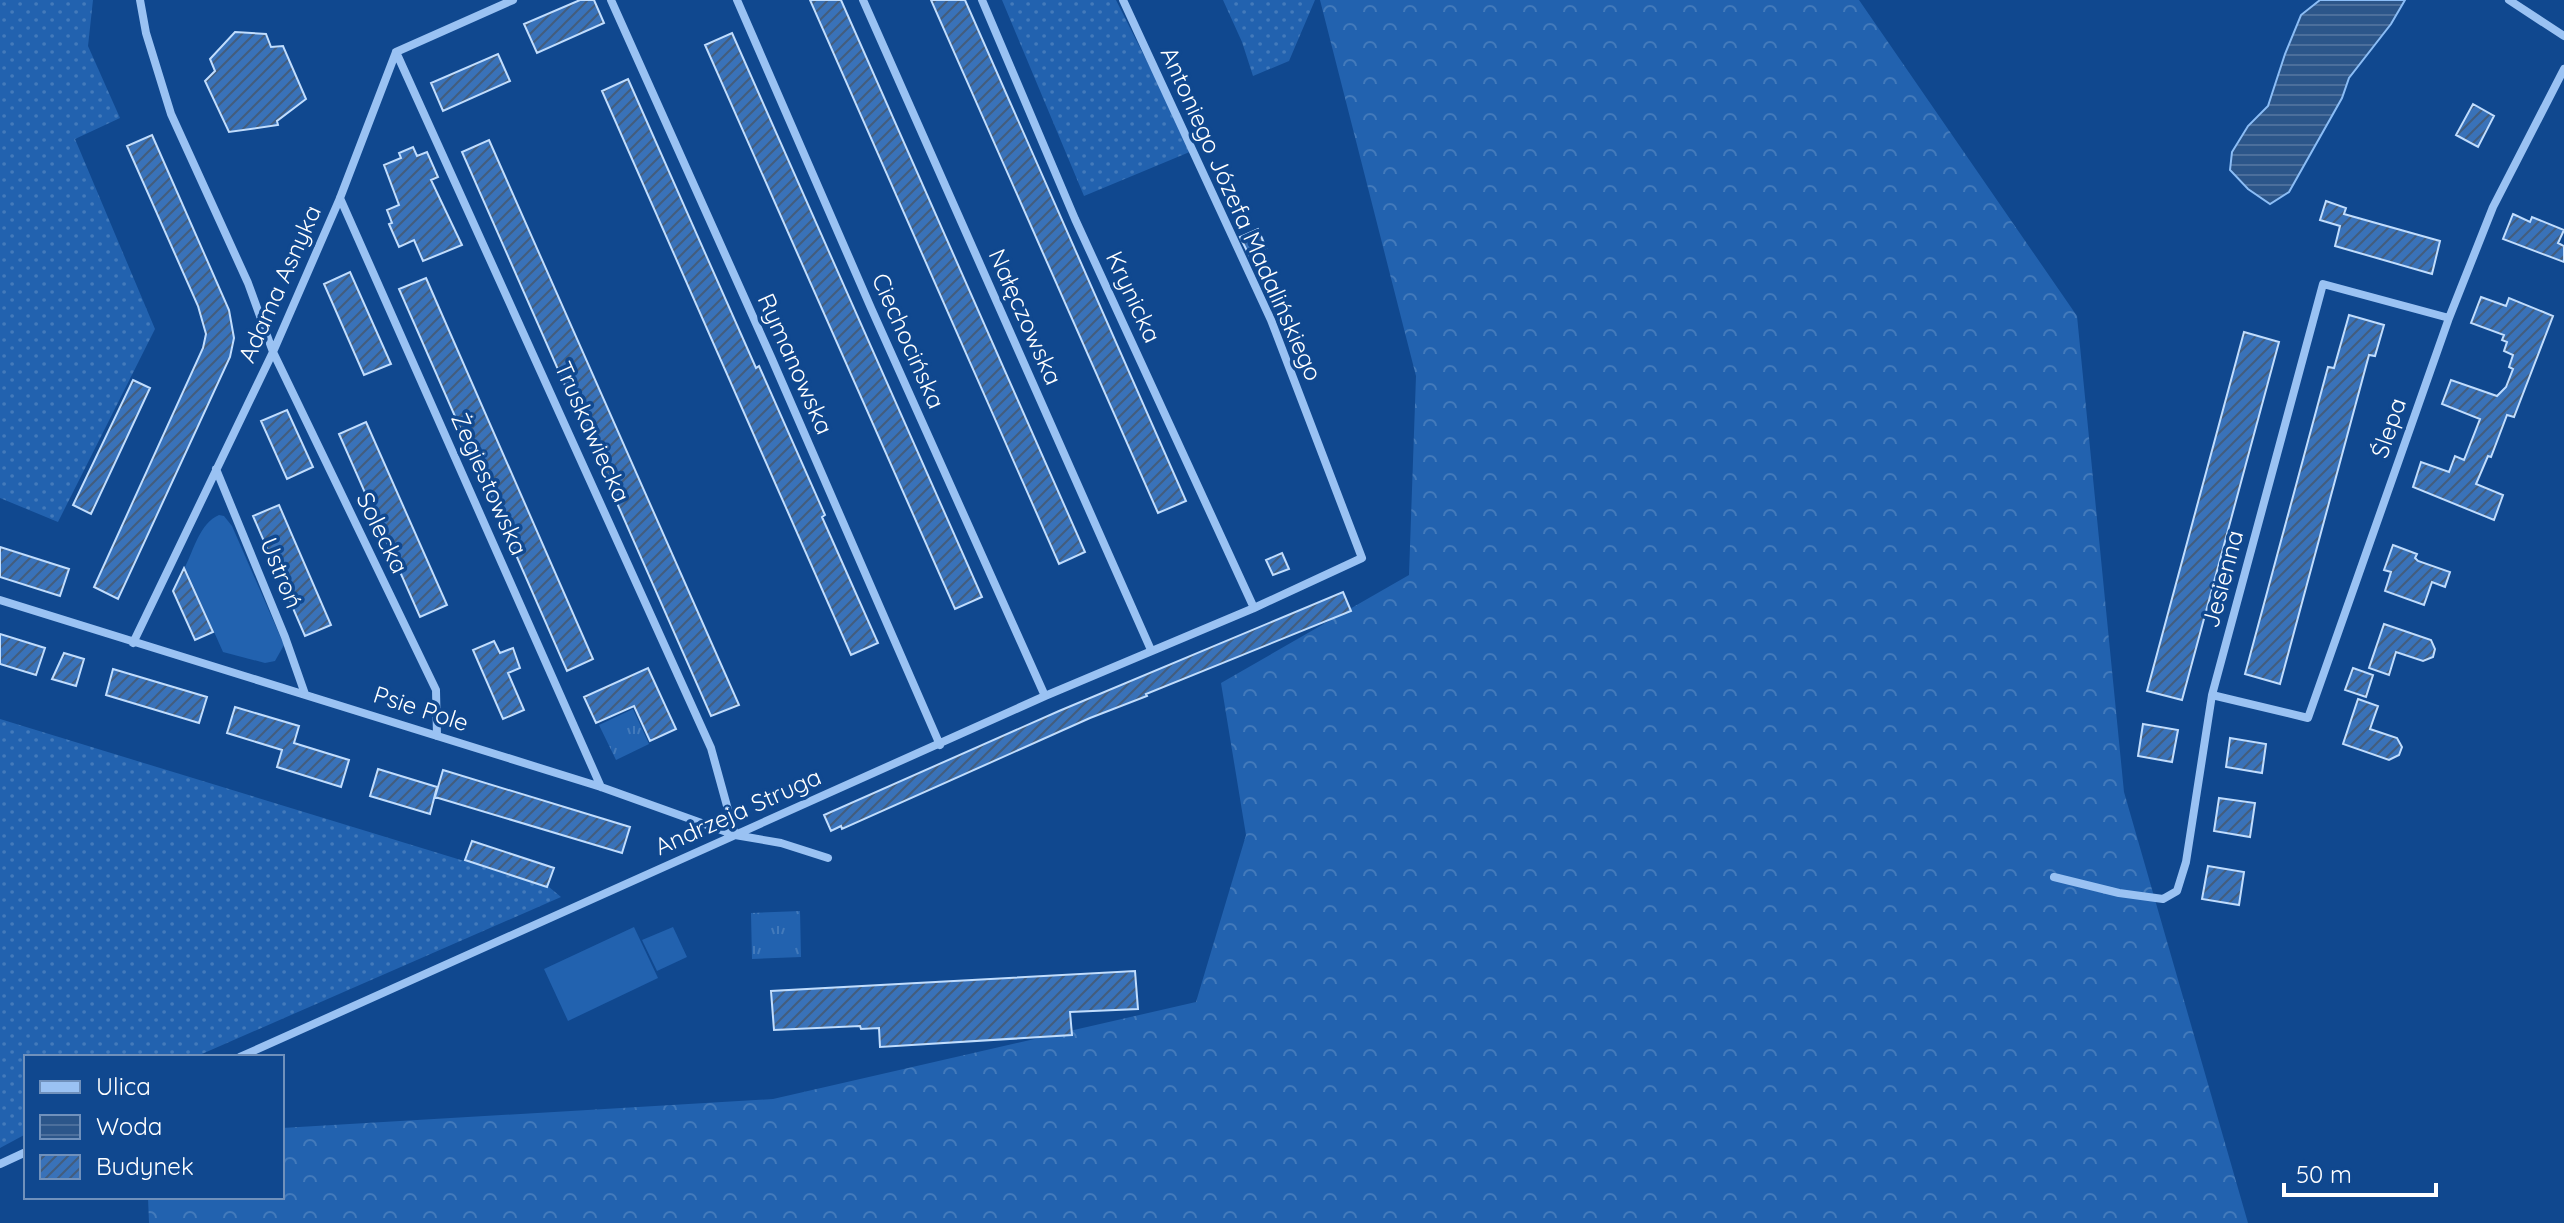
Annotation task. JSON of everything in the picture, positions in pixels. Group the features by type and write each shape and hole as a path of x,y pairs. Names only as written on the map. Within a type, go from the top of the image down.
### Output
{"street":[{"name":"Solecka","path":"140,0 146,33 171,114 248,283 273,352 436,690 437,736"},
{"path":"396,52 513,0"},
{"name":"Rymanowska","path":"611,0 940,745"},
{"name":"Ciechocińska","path":"737,0 1045,696"},
{"name":"Nałęczowska","path":"863,0 1151,650"},
{"name":"Krynicka","path":"982,0 1075,219 1254,608"},
{"name":"Antoniego Józefa Madalińskiego","path":"1123,0 1271,320 1362,558 1254,608"},
{"path":"2509,0 2564,36"},
{"name":"Adama Asnyka","path":"133,643 273,352 340,198 396,52"},
{"name":"Truskawiecka","path":"396,52 711,748 735,835"},
{"name":"Ślepa","path":"2212,695 2308,718 2449,318 2493,207 2564,69"},
{"name":"Żegiestowska","path":"340,198 601,787"},
{"name":"Jesienna","path":"2054,877 2119,893 2163,899 2177,891 2186,862 2212,695 2323,284 2449,318"},
{"name":"Ustroń","path":"216,469 305,694"},
{"name":"Psie Pole","path":"0,600 601,787 735,835 781,843 828,858"},
{"name":"Andrzeja Struga","path":"244,1055 1045,696 1254,608"},
{"path":"0,1164 24,1153"}],"green space":[{"path":"0,0 93,0 88,46 120,118 75,139 155,329 58,522 0,498"},
{"path":"1002,0 1116,0 1192,151 1084,196"},
{"path":"1223,0 1315,0 1289,61 1253,76"},
{"path":"1320,0 1859,0 2077,316 2124,792 2248,1223 149,1223 148,1199 284,1199 284,1128 773,1099 1196,1002 1246,835 1221,683 1409,575 1416,376"},
{"path":"219,515 224,516 232,526 284,645 275,661 265,663 223,652 185,567 202,530"},
{"path":"633,709 649,744 616,760 599,725"},
{"path":"0,719 549,887 561,897 200,1055 24,1055 24,1135 0,1148"},
{"path":"800,911 801,957 752,959 751,913"},
{"path":"634,927 658,978 568,1021 544,969"},
{"path":"673,927 687,957 657,971 642,940"}],"water":[{"path":"2320,0 2405,0 2391,24 2349,78 2342,98 2289,192 2270,204 2248,189 2230,170 2232,152 2248,126 2268,106 2301,15"}],"building":[{"path":"580,0 594,0 604,23 537,53 524,24"},
{"path":"810,0 841,0 1085,552 1059,564"},
{"path":"931,0 965,0 1186,501 1158,513"},
{"path":"235,32 266,34 271,47 283,46 306,99 277,121 278,125 229,132 205,81 215,71 210,59"},
{"path":"732,33 982,597 955,609 705,45"},
{"path":"498,54 510,81 443,111 431,83"},
{"path":"628,79 756,368 759,366 878,643 851,655 602,91"},
{"path":"2473,104 2494,116 2478,147 2456,135"},
{"path":"152,135 229,310 234,338 230,357 118,599 94,587 203,348 206,334 198,306 127,146"},
{"path":"489,140 739,705 711,716 462,152"},
{"path":"413,147 417,156 427,152 438,177 431,180 462,245 423,261 414,240 399,247 389,224 392,223 387,210 399,205 384,165 401,158 399,153"},
{"path":"2326,201 2346,208 2344,214 2440,241 2432,274 2335,246 2340,226 2320,220"},
{"path":"2513,214 2530,222 2532,217 2564,230 2558,243 2564,246 2564,262 2503,239"},
{"path":"1258,229 1266,248 1249,255 1240,237"},
{"path":"350,272 391,364 364,375 324,284"},
{"path":"426,278 593,659 567,671 399,289"},
{"path":"2481,297 2506,306 2509,298 2553,316 2514,417 2507,415 2491,457 2488,456 2476,484 2503,495 2494,520 2413,487 2421,462 2449,472 2455,456 2464,460 2480,419 2442,404 2451,380 2497,396 2506,387 2513,369 2509,367 2513,355 2504,351 2507,342 2502,340 2504,335 2471,323"},
{"path":"2349,315 2384,325 2375,356 2369,355 2280,684 2245,674 2328,367 2334,368"},
{"path":"2244,332 2279,342 2182,700 2147,691"},
{"path":"133,380 150,388 91,514 73,505"},
{"path":"287,410 313,467 287,479 261,421"},
{"path":"366,422 447,605 420,617 339,434"},
{"path":"279,505 331,625 305,636 253,516"},
{"path":"2393,545 2417,554 2415,558 2418,561 2450,572 2445,587 2432,582 2424,605 2385,591 2391,572 2384,570"},
{"path":"0,547 69,569 60,596 0,577"},
{"path":"1282,553 1289,569 1273,575 1266,560"},
{"path":"184,568 213,632 195,640 173,591"},
{"path":"1343,592 1351,611 1146,694 842,829 841,826 831,831 824,815 1059,711"},
{"path":"2384,624 2431,640 2435,649 2433,657 2423,661 2396,652 2389,675 2369,668"},
{"path":"0,634 45,648 36,675 0,664"},
{"path":"494,641 500,653 513,648 520,668 508,673 524,710 503,719 473,650"},
{"path":"64,653 84,659 76,686 52,679"},
{"path":"648,668 676,729 650,741 634,706 596,723 584,697"},
{"path":"2353,668 2373,675 2366,697 2345,690"},
{"path":"113,669 207,697 199,723 106,695"},
{"path":"2358,699 2378,706 2370,729 2397,738 2402,747 2399,755 2389,760 2343,744"},
{"path":"235,707 299,726 294,743 349,760 341,787 277,767 282,750 227,733"},
{"path":"2143,724 2178,730 2172,762 2138,756"},
{"path":"2230,738 2266,744 2262,773 2226,767"},
{"path":"378,769 437,787 430,814 370,796"},
{"path":"443,770 630,827 622,853 435,797"},
{"path":"2219,798 2255,803 2250,837 2214,831"},
{"path":"472,841 554,868 547,887 465,860"},
{"path":"2208,866 2244,872 2239,905 2202,899"},
{"path":"1135,971 1138,1009 1070,1012 1072,1035 880,1047 879,1028 774,1030 771,991"}]}
